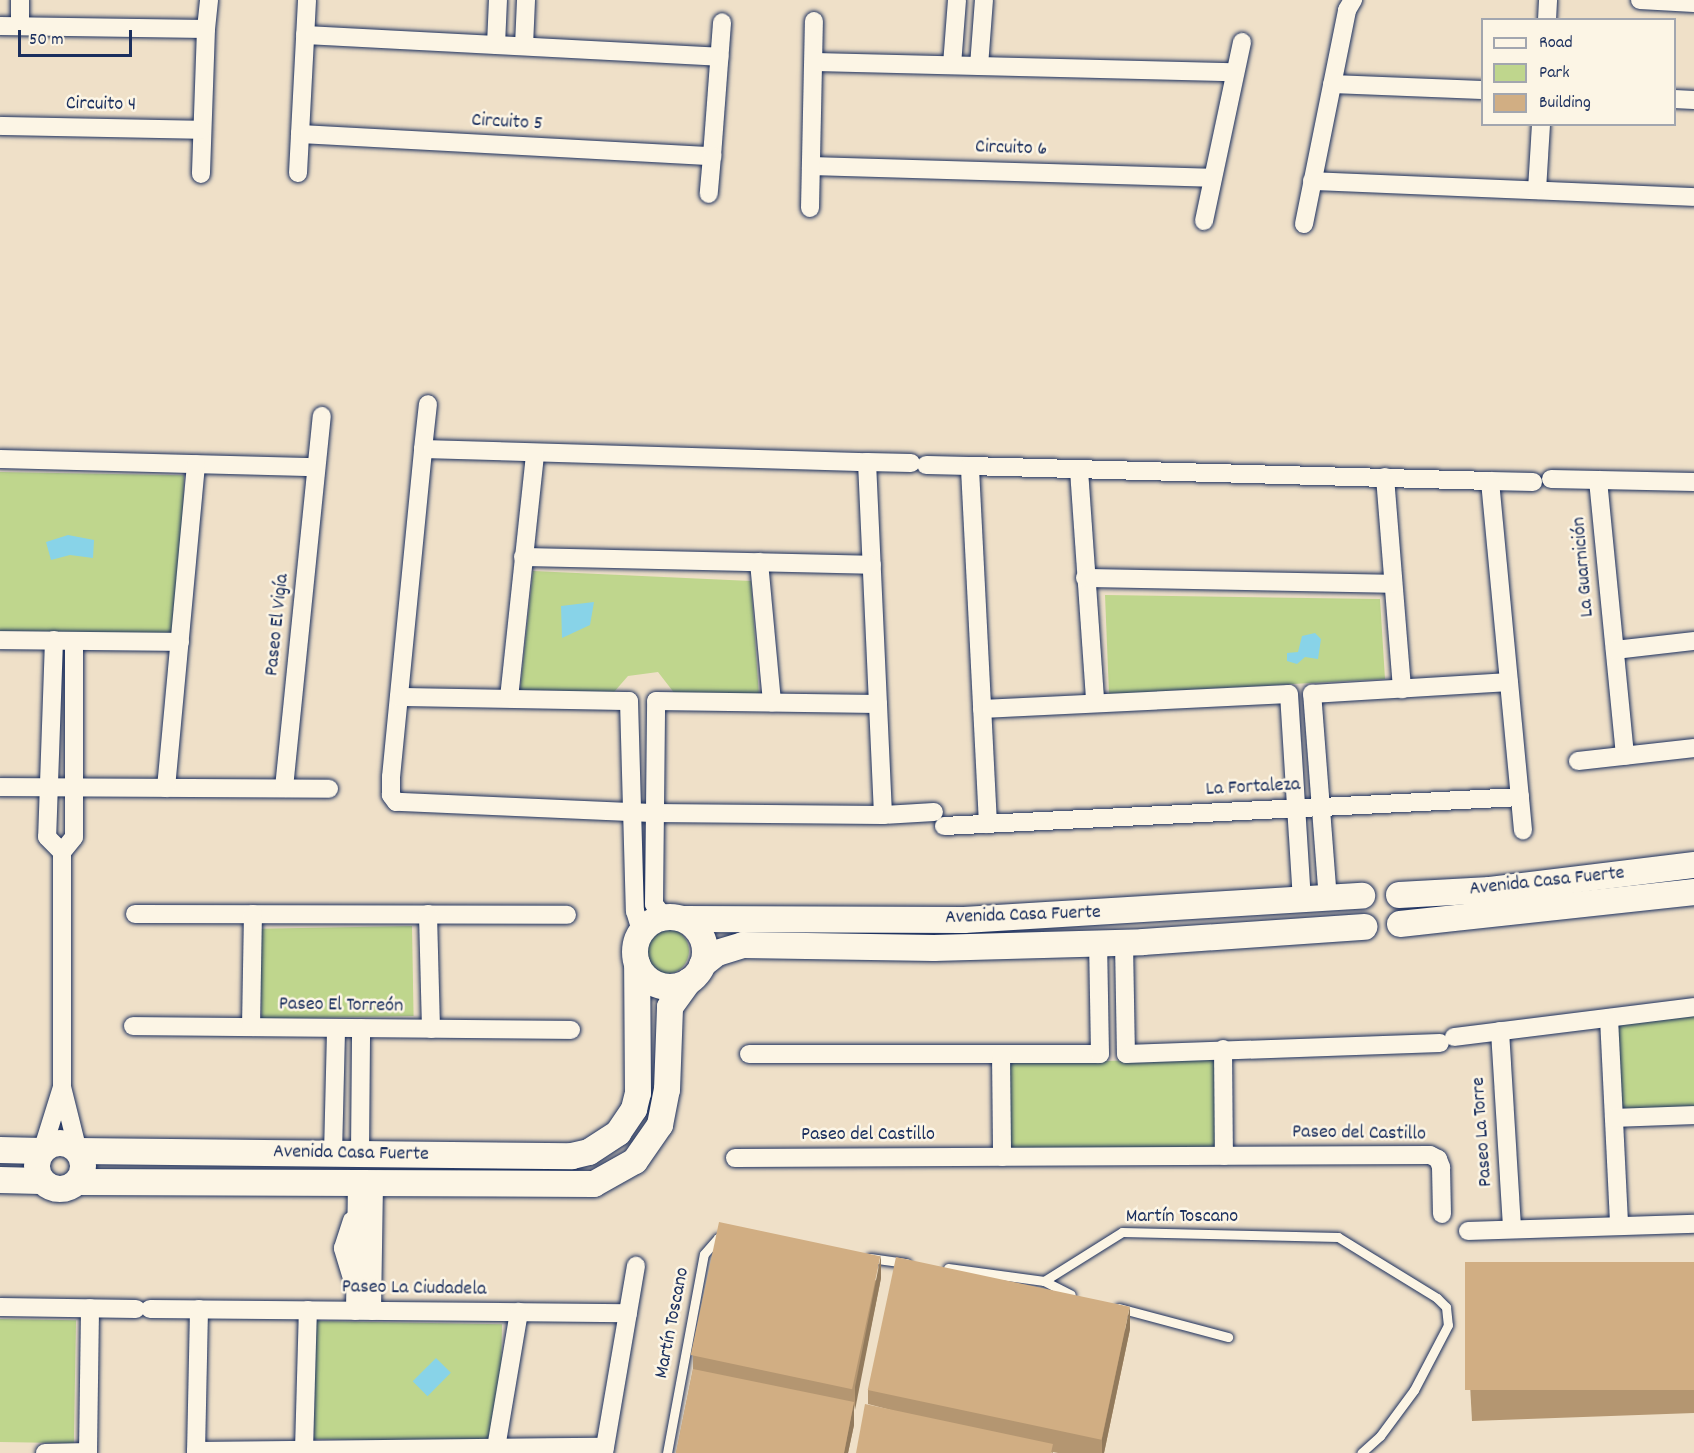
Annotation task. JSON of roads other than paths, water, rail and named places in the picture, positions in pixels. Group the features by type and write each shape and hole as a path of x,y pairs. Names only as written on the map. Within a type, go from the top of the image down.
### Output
{"street":[{"path":"20,0 20,26"},
{"path":"201,174 209,0"},
{"path":"298,173 307,0"},
{"path":"496,45 498,0"},
{"path":"524,46 526,0"},
{"path":"952,65 957,0"},
{"path":"979,66 984,0"},
{"path":"1304,224 1332,84 1353,0"},
{"path":"1547,18 1548,0"},
{"path":"1640,0 1694,3"},
{"path":"810,208 814,21"},
{"path":"709,194 722,22"},
{"path":"0,26 206,29"},
{"path":"305,35 719,57"},
{"path":"1204,221 1210,178 1242,42"},
{"path":"814,62 1234,72"},
{"path":"1332,84 1481,90"},
{"path":"1676,99 1694,100"},
{"name":"Circuito 4","path":"0,126 202,130"},
{"path":"1537,190 1540,126"},
{"name":"Circuito 5","path":"300,134 712,156"},
{"name":"Circuito 6","path":"811,166 1210,178"},
{"path":"1312,181 1694,197"},
{"path":"428,404 399,697 629,700 635,911 641,931 636,942 637,964 646,977 659,985 675,986 696,973 702,938 654,904 652,813 656,701 878,704"},
{"name":"Paseo El Vigía","path":"284,788 322,416"},
{"path":"423,449 1490,481 1694,482"},
{"path":"509,698 535,454"},
{"path":"0,459 316,467"},
{"path":"867,462 883,815"},
{"path":"166,788 196,464"},
{"path":"970,466 988,824"},
{"path":"1079,470 1084,578 1095,701"},
{"path":"1384,477 1402,689"},
{"name":"La Guarnición","path":"1598,480 1625,756"},
{"path":"1490,481 1523,830"},
{"path":"523,557 872,565"},
{"path":"759,562 772,702"},
{"path":"1084,578 1393,584"},
{"path":"0,640 180,642"},
{"path":"54,640 47,837 62,852"},
{"path":"0,1180 41,1181 60,1190 78,1182 84,1166 62,1087 62,852 74,837 74,641"},
{"path":"1615,650 1694,641"},
{"path":"1328,900 1323,807 1312,694 1509,682"},
{"path":"982,709 1095,701 1289,694 1302,901"},
{"name":"La Fortaleza","path":"399,697 391,777 391,795 396,802 652,813 883,815 988,824 1520,797"},
{"path":"1578,761 1694,748"},
{"path":"0,787 329,789"},
{"name":"Avenida Casa Fuerte","path":"1400,895 1490,890 1694,865"},
{"path":"1384,887 1400,895 1404,914 1400,924 1379,934 1364,927 1358,912 1362,896 1368,890 1384,887"},
{"name":"Avenida Casa Fuerte","path":"1400,924 1694,892"},
{"name":"Avenida Casa Fuerte","path":"673,918 964,920 1328,900 1362,896"},
{"path":"135,914 567,915"},
{"name":"Paseo El Torreón","path":"251,1028 253,914"},
{"name":"Paseo El Torreón","path":"428,914 431,1029"},
{"path":"641,931 673,918"},
{"name":"Avenida Casa Fuerte","path":"78,1182 594,1184 635,1161 649,1145 666,1108 670,1007 696,973 717,953 742,945 934,948 1098,944 1364,927"},
{"path":"1124,943 1126,1054 1447,1040 1500,1031 1694,1007"},
{"path":"749,1054 1100,1054 1098,944"},
{"name":"Avenida Casa Fuerte","path":"78,1151 572,1156 590,1152 618,1133 634,1109 638,1094 637,964"},
{"path":"1609,1018 1619,1226"},
{"name":"Paseo El Torreón","path":"133,1026 571,1030"},
{"path":"333,1154 336,1028"},
{"path":"360,1154 361,1028"},
{"name":"Paseo La Torre","path":"1500,1031 1512,1230"},
{"path":"1223,1049 1224,1156"},
{"path":"1001,1054 1002,1157"},
{"path":"41,1181 37,1162 62,1087"},
{"path":"1614,1118 1694,1115"},
{"path":"0,1150 42,1151 64,1143 78,1151"},
{"path":"465,1155 465,1185"},
{"name":"Paseo del Castillo","path":"735,1158 1430,1155 1438,1159 1441,1167 1442,1214"},
{"path":"364,1311 355,1281 357,1214 366,1184"},
{"path":"364,1311 366,1184"},
{"path":"1468,1231 1694,1224"},
{"path":"199,1309 196,1452 496,1448 605,1450 636,1266"},
{"name":"Paseo La Ciudadela","path":"0,1307 628,1313"},
{"path":"45,1453 88,1453 90,1308"},
{"path":"304,1450 308,1310"},
{"path":"496,1448 519,1312"}],"lane":[{"name":"Martín Toscano","path":"1044,1281 1122,1232 1338,1237 1437,1298 1446,1307 1448,1325 1434,1355 1380,1436 1360,1453"},
{"name":"Martín Toscano","path":"667,1453 704,1254 718,1238 730,1239"},
{"path":"858,1256 916,1264"},
{"path":"939,1267 1044,1281 1063,1293 1085,1299"},
{"path":"1107,1305 1228,1337"}],"water":[{"path":"68,535 94,540 93,558 70,555 51,560 46,542"},
{"path":"594,602 590,625 562,638 561,606"},
{"path":"1315,633 1321,639 1318,659 1305,657 1297,664 1287,661 1287,653 1298,652 1302,636"},
{"path":"436,1358 451,1373 428,1396 413,1381"}]}
